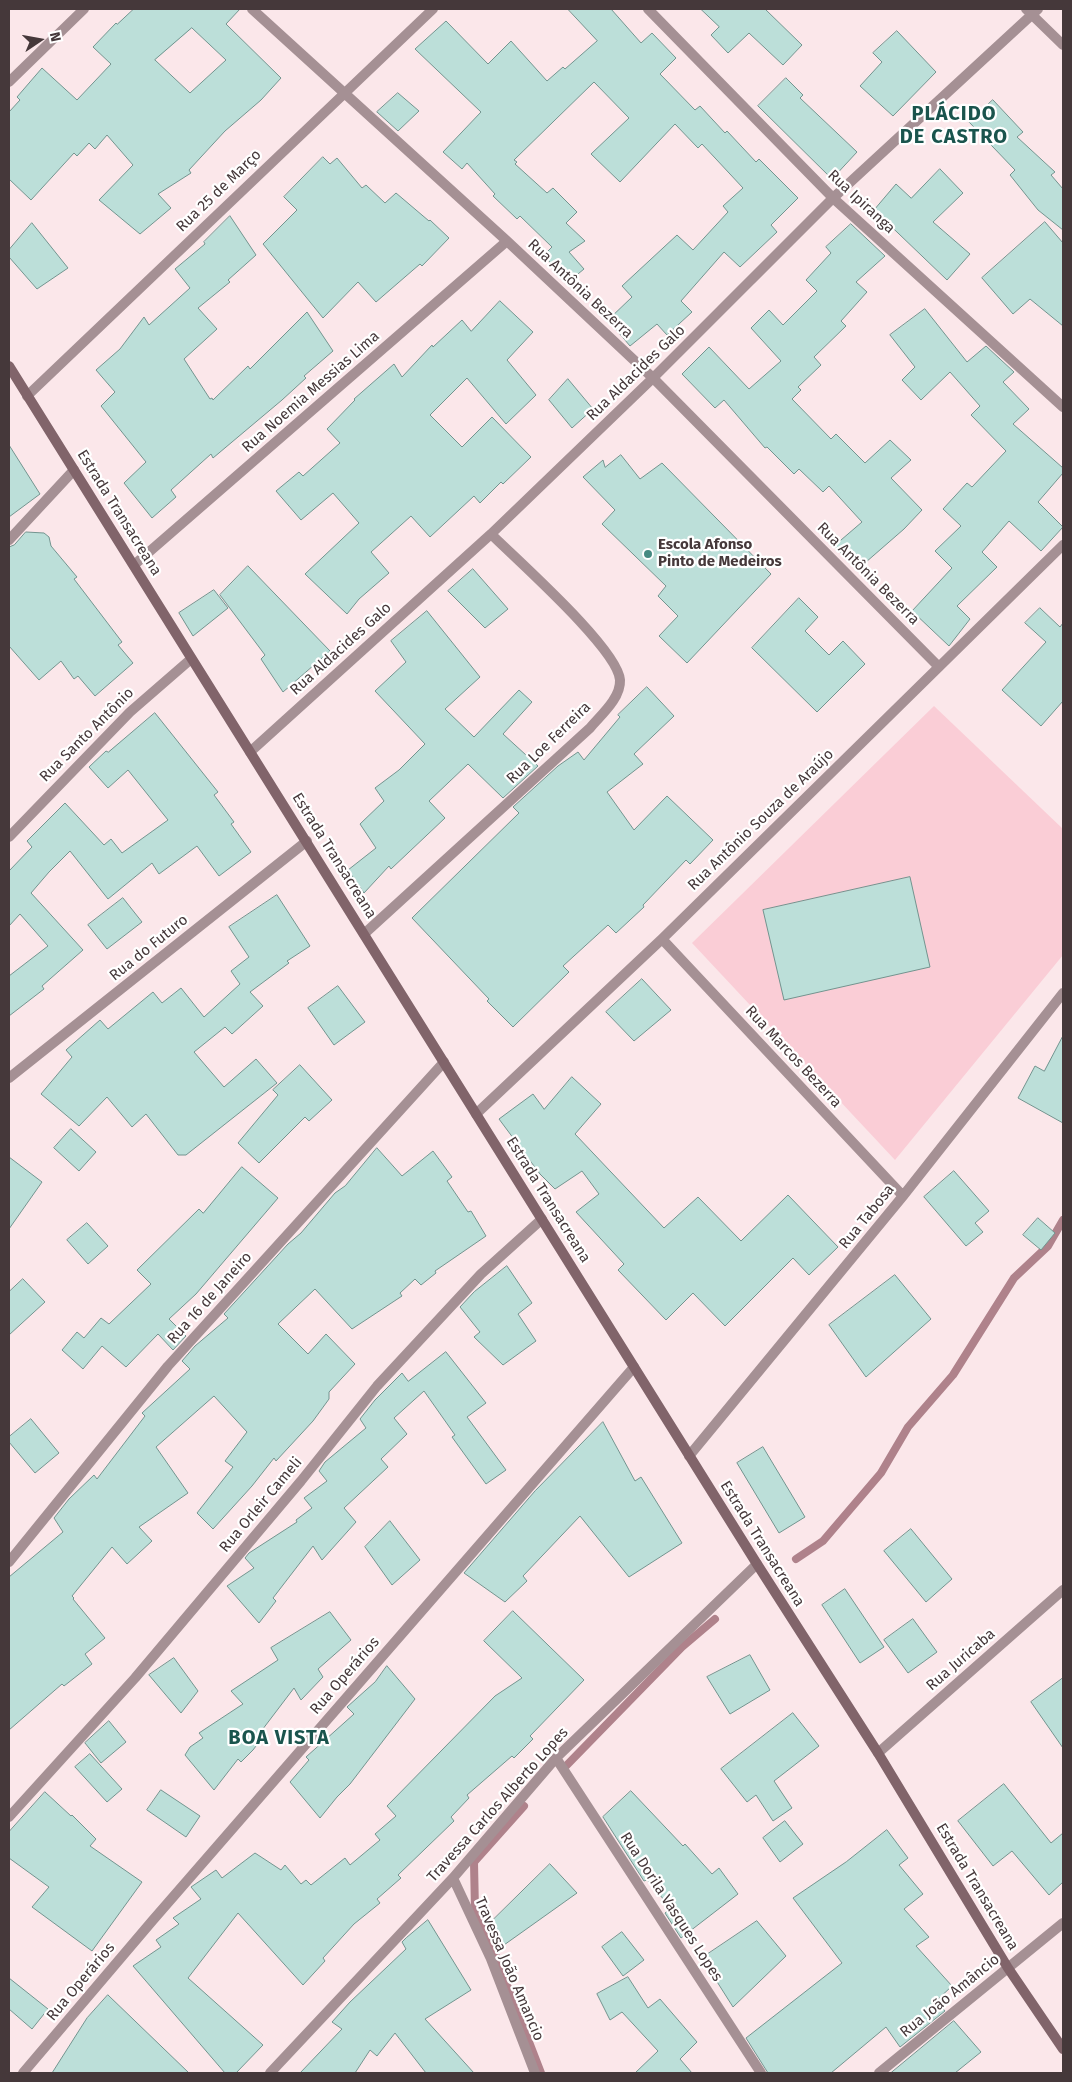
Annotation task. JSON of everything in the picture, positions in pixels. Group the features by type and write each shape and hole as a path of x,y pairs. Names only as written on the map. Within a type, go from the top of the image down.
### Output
{"street":[{"path":"9,82 84,9"},
{"name":"Rua Antônia Bezerra","path":"252,9 653,378 939,667"},
{"name":"Rua 25 de Março","path":"27,396 433,9"},
{"name":"Rua Ipiranga","path":"648,9 833,198 1063,408"},
{"name":"Rua Aldacides Galo","path":"250,752 490,534 653,378 833,198 1032,11"},
{"path":"1032,11 1063,45"},
{"name":"Rua Noemia Messias Lima","path":"134,565 507,242"},
{"name":"Estrada Transacreana","path":"9,366 689,1456 878,1753 1008,1968 1063,2049"},
{"path":"9,540 74,470"},
{"name":"Rua Loe Ferreira","path":"364,934 590,728 616,697 620,681 617,668 597,639 490,534"},
{"name":"Rua Antônio Souza de Araújo","path":"476,1114 662,939 1063,544"},
{"name":"Rua Santo Antônio","path":"9,837 130,712 191,658"},
{"name":"Rua do Futuro","path":"9,1078 307,841"},
{"name":"Rua Marcos Bezerra","path":"662,939 903,1196"},
{"name":"Rua Tabosa","path":"689,1456 903,1196 1063,993"},
{"name":"Rua 16 de Janeiro","path":"9,1562 168,1366 444,1062"},
{"name":"Rua Orleir Cameli","path":"9,1817 135,1678 302,1481 377,1386 481,1274 542,1219"},
{"name":"Rua Operários","path":"23,2073 418,1614 634,1367"},
{"name":"Travessa Carlos Alberto Lopes","path":"270,2073 453,1878 556,1758 757,1564"},
{"name":"Rua Juricaba","path":"878,1753 1063,1590"},
{"name":"Rua Dorila Vasques Lopes","path":"556,1758 761,2073"},
{"name":"Travessa João Amancio","path":"453,1878 490,1959 535,2073"},
{"name":"Rua João Amâncio","path":"879,2073 1063,1923"}],"shaded area":[{"path":"934,706 1063,829 1063,955 895,1160 692,943"}],"building":[{"path":"134,9 240,9 226,24 281,78 261,100 225,131 189,170 191,173 158,194 171,208 140,234 99,200 133,165 107,135 95,149 89,143 77,156 74,153 31,200 9,179 9,112 20,100 17,97 42,68 77,100 111,64 93,47","holes":["192,28 226,60 190,93 155,60"]},
{"path":"568,9 611,9 641,43 652,33 676,58 660,74 695,110 700,106 725,133 727,131 756,162 759,159 798,198 771,225 777,232 740,267 724,252 681,301 692,312 667,335 657,324 630,346 608,320 632,297 622,286 677,235 693,250 728,212 723,206 743,188 702,144 698,148 675,124 620,182 591,154 629,118 594,82 514,160 517,162 515,164 547,193 553,188 577,212 566,223 585,241 569,252 584,269 567,283 544,255 552,247 520,216 517,219 493,196 495,194 467,163 462,169 443,152 481,112 415,49 446,21 488,64 511,41 547,81 563,67 565,69 597,41"},
{"path":"701,9 765,9 802,45 783,65 749,33 728,53 711,35 719,27"},
{"path":"897,31 936,72 893,116 860,86 882,62 873,53"},
{"path":"786,78 803,95 800,98 857,152 832,179 758,106"},
{"path":"398,93 419,111 398,131 377,112"},
{"path":"993,100 1023,132 1017,137 1055,172 1051,175 1063,189 1063,230 1038,210 1010,175 1015,170 969,122"},
{"path":"323,157 330,164 337,158 362,188 366,185 385,203 396,193 449,238 422,266 420,264 376,302 358,282 323,318 263,244 297,210 284,197"},
{"path":"940,169 963,193 933,222 970,254 947,280 874,210 896,184 911,198"},
{"path":"230,216 256,255 228,280 230,282 198,308 217,329 184,359 210,399 212,398 213,400 248,366 250,369 307,312 333,351 304,376 306,378 282,400 213,458 211,454 171,490 176,497 152,518 124,483 146,462 101,406 115,392 96,370 120,349 144,317 149,325 190,288 175,269 205,244 204,242"},
{"path":"1045,222 1063,243 1063,326 1030,299 1013,314 982,278"},
{"path":"32,223 68,268 37,289 9,257 9,250"},
{"path":"851,224 885,256 856,282 867,292 841,321 846,326 814,357 821,365 798,387 801,390 792,399 831,439 836,434 865,463 890,440 911,460 891,478 922,510 904,529 858,569 834,546 862,522 829,486 823,492 799,469 794,474 767,447 765,448 724,400 715,408 682,374 709,347 749,389 781,361 751,328 769,310 783,325 817,291 806,280 831,253 826,247"},
{"path":"500,301 533,332 507,360 536,395 506,424 467,378 430,415 462,447 492,417 531,457 503,484 501,482 480,503 474,496 430,537 411,516 371,552 389,573 359,599 347,614 305,574 359,523 333,493 301,520 276,491 299,472 303,476 340,443 327,429 354,399 394,364 402,377 432,345 433,347 462,320 471,331"},
{"path":"925,309 967,362 986,346 1014,372 1003,382 1029,409 1013,424 1063,468 1063,473 1038,502 1063,527 1041,551 1009,521 982,552 997,567 957,606 970,619 949,646 912,611 952,568 935,551 961,526 943,509 967,483 972,487 1006,451 971,415 980,406 950,372 921,400 902,380 915,367 890,335"},
{"path":"568,379 593,409 572,428 549,400"},
{"path":"9,445 40,494 9,517"},
{"path":"621,455 640,479 662,463 771,574 687,663 659,636 678,616 658,596 666,586 602,524 615,510 583,477 603,460 605,467"},
{"path":"26,532 44,533 49,537 51,546 77,577 74,579 122,642 118,645 133,663 95,696 78,676 74,679 61,661 39,680 9,646 9,547 14,545"},
{"path":"248,566 330,651 283,692 261,659 265,655 220,595"},
{"path":"473,569 508,609 485,628 448,591"},
{"path":"214,590 228,608 193,636 179,613"},
{"path":"799,598 818,617 805,631 829,655 843,641 865,664 817,712 752,648"},
{"path":"1040,608 1060,627 1063,623 1063,701 1041,726 1002,690 1046,642 1025,623"},
{"path":"427,611 480,677 445,709 474,737 519,690 532,702 503,734 538,766 503,798 468,764 429,801 445,818 391,869 389,866 364,893 348,870 376,848 360,824 384,801 375,788 399,770 425,744 375,691 406,662 391,641"},
{"path":"647,687 674,716 634,754 643,764 607,792 634,830 667,796 713,840 690,864 686,860 643,905 644,907 616,933 608,925 563,966 569,972 513,1027 412,918 519,813 513,807 558,766 578,752 584,760 620,717 618,715"},
{"path":"155,713 218,792 214,795 234,822 231,824 251,852 219,876 197,846 159,874 152,863 108,899 70,851 31,893 83,950 42,986 44,989 9,1016 9,976 48,946 20,914 9,926 9,871 32,847 27,841 65,803 104,845 111,839 122,853 168,820 128,770 108,788 89,767 106,751 108,752"},
{"path":"910,877 930,967 784,1000 763,910"},
{"path":"277,895 310,946 287,961 289,963 250,992 263,1006 232,1034 225,1027 194,1052 224,1087 256,1059 277,1083 186,1155 178,1155 146,1114 132,1127 107,1097 79,1126 41,1094 72,1057 66,1050 100,1020 108,1029 153,992 162,1003 181,988 204,1017 240,984 231,971 249,957 229,927"},
{"path":"123,898 142,922 107,949 88,925"},
{"path":"642,979 671,1010 634,1041 606,1012"},
{"path":"338,986 365,1022 334,1045 308,1008"},
{"path":"1063,1036 1063,1123 1018,1098 1035,1066 1044,1071"},
{"path":"300,1065 332,1100 309,1121 305,1117 259,1163 238,1143 278,1095 273,1090"},
{"path":"572,1077 601,1104 575,1134 664,1228 698,1197 741,1241 788,1195 838,1247 809,1275 793,1258 725,1326 693,1293 666,1320 618,1270 624,1264 576,1212 599,1194 582,1171 555,1189 540,1174 499,1119 533,1094 544,1109"},
{"path":"71,1129 96,1152 79,1171 54,1148"},
{"path":"377,1148 402,1176 433,1151 452,1177 447,1181 468,1212 471,1211 486,1236 435,1271 436,1273 421,1285 415,1279 400,1293 402,1296 352,1329 315,1289 278,1324 308,1354 326,1334 355,1364 329,1392 329,1399 313,1421 276,1461 274,1458 252,1486 213,1529 197,1513 233,1467 225,1461 247,1432 214,1396 156,1447 188,1493 139,1527 152,1541 127,1564 112,1547 72,1596 105,1638 85,1654 92,1664 64,1686 62,1684 9,1730 9,1577 63,1532 54,1518 69,1499 94,1475 97,1479 145,1416 142,1413 190,1369 182,1361 195,1346 228,1318 224,1314 288,1244 301,1233 335,1193 345,1186"},
{"path":"9,1157 42,1182 9,1229"},
{"path":"242,1167 278,1198 196,1294 169,1319 186,1336 173,1350 158,1334 126,1367 102,1346 83,1369 62,1350 77,1332 84,1338 101,1318 109,1324 151,1284 137,1270 199,1209 203,1213"},
{"path":"954,1171 989,1211 975,1223 983,1232 966,1246 924,1197"},
{"path":"1038,1218 1055,1233 1041,1250 1023,1235"},
{"path":"87,1223 108,1246 88,1264 67,1240"},
{"path":"507,1266 532,1303 518,1314 536,1341 503,1365 474,1337 480,1332 460,1307 474,1292"},
{"path":"895,1275 931,1319 866,1377 829,1325"},
{"path":"23,1279 45,1302 9,1335 9,1292"},
{"path":"446,1352 486,1403 467,1417 506,1470 486,1484 452,1437 455,1435 424,1391 394,1418 407,1434 381,1459 388,1467 344,1508 356,1522 322,1560 313,1546 273,1598 276,1601 259,1623 227,1586 254,1568 245,1558 249,1553 297,1522 296,1520 312,1508 304,1498 327,1481 319,1471 325,1462 366,1428 360,1419 375,1400 402,1373 408,1381"},
{"path":"31,1419 59,1453 35,1473 9,1442 9,1437"},
{"path":"603,1422 635,1481 641,1477 682,1543 629,1577 580,1516 523,1576 527,1581 505,1602 464,1573 535,1491"},
{"path":"763,1447 805,1517 779,1533 737,1463"},
{"path":"390,1521 420,1560 392,1585 365,1547"},
{"path":"911,1529 952,1579 926,1602 884,1551"},
{"path":"845,1589 884,1647 860,1663 822,1605"},
{"path":"513,1611 584,1680 530,1736 533,1739 514,1758 512,1756 467,1795 469,1798 451,1817 454,1821 398,1875 401,1878 377,1899 380,1903 354,1924 323,1958 325,1961 303,1985 238,1913 188,1978 263,2045 236,2073 225,2073 133,1966 161,1947 156,1940 179,1924 173,1918 201,1899 191,1887 216,1870 222,1878 255,1853 281,1870 285,1865 301,1884 306,1880 311,1885 345,1858 350,1865 380,1840 375,1834 396,1816 387,1806 495,1696 522,1678 484,1641"},
{"path":"330,1612 351,1640 318,1669 323,1677 301,1700 294,1688 256,1738 259,1742 253,1750 241,1762 238,1759 214,1790 185,1755 190,1747 203,1738 199,1733 243,1704 231,1691 278,1660 271,1648"},
{"path":"913,1619 937,1652 908,1673 884,1640"},
{"path":"750,1655 770,1690 730,1714 707,1677"},
{"path":"174,1658 198,1691 181,1713 149,1675"},
{"path":"387,1666 415,1699 350,1784 320,1818 290,1782 309,1760 306,1757 354,1714 347,1707 375,1682"},
{"path":"1063,1678 1063,1748 1031,1702"},
{"path":"793,1713 819,1746 774,1781 792,1808 773,1821 756,1795 747,1802 721,1769"},
{"path":"109,1721 126,1742 101,1763 85,1743"},
{"path":"90,1754 122,1789 107,1802 75,1767"},
{"path":"1004,1784 1051,1843 1063,1833 1063,1882 1049,1895 1012,1851 993,1866 958,1821"},
{"path":"161,1790 200,1816 186,1837 147,1810"},
{"path":"631,1791 683,1846 685,1844 712,1874 719,1868 738,1894 681,1938 665,1913 671,1908 647,1880 644,1881 603,1817"},
{"path":"45,1792 96,1839 90,1846 142,1882 92,1951 32,1907 49,1887 9,1858 9,1832"},
{"path":"785,1821 803,1844 780,1862 763,1838"},
{"path":"887,1830 908,1858 899,1865 923,1894 904,1909 929,1937 916,1946 952,1986 936,2001 945,2011 900,2047 886,2027 831,2073 768,2073 746,2038 842,1963 793,1898 846,1862"},
{"path":"550,1864 577,1893 504,1945 486,1927"},
{"path":"428,1920 471,1990 425,2019 474,2073 426,2073 395,2033 377,2056 370,2050 355,2073 300,2073 342,2029 332,2022 350,2002 406,1949 402,1942"},
{"path":"757,1921 786,1956 733,2007 702,1958"},
{"path":"622,1932 644,1960 623,1976 602,1947"},
{"path":"628,1977 648,2008 660,1999 697,2042 680,2059 692,2073 635,2073 658,2051 622,2012 610,2020 597,1994"},
{"path":"9,1978 48,2009 32,2029 9,2009"},
{"path":"108,1995 189,2073 52,2073 87,2018"},
{"path":"954,2021 981,2052 955,2073 891,2073"}],"waterway":[{"path":"796,1559 823,1541 881,1473 908,1427 953,1375 1014,1278 1048,1246 1063,1220"},
{"path":"564,1768 682,1647 715,1619"},
{"path":"524,1806 474,1862 475,1911 490,1941 541,2073"}],"place":[{"name":"Escola Afonso Pinto de Medeiros","path":"648,554"}],"district":[{"name":"PLÁCIDO DE CASTRO","path":"954,126"},
{"name":"BOA VISTA","path":"279,1738"}]}
